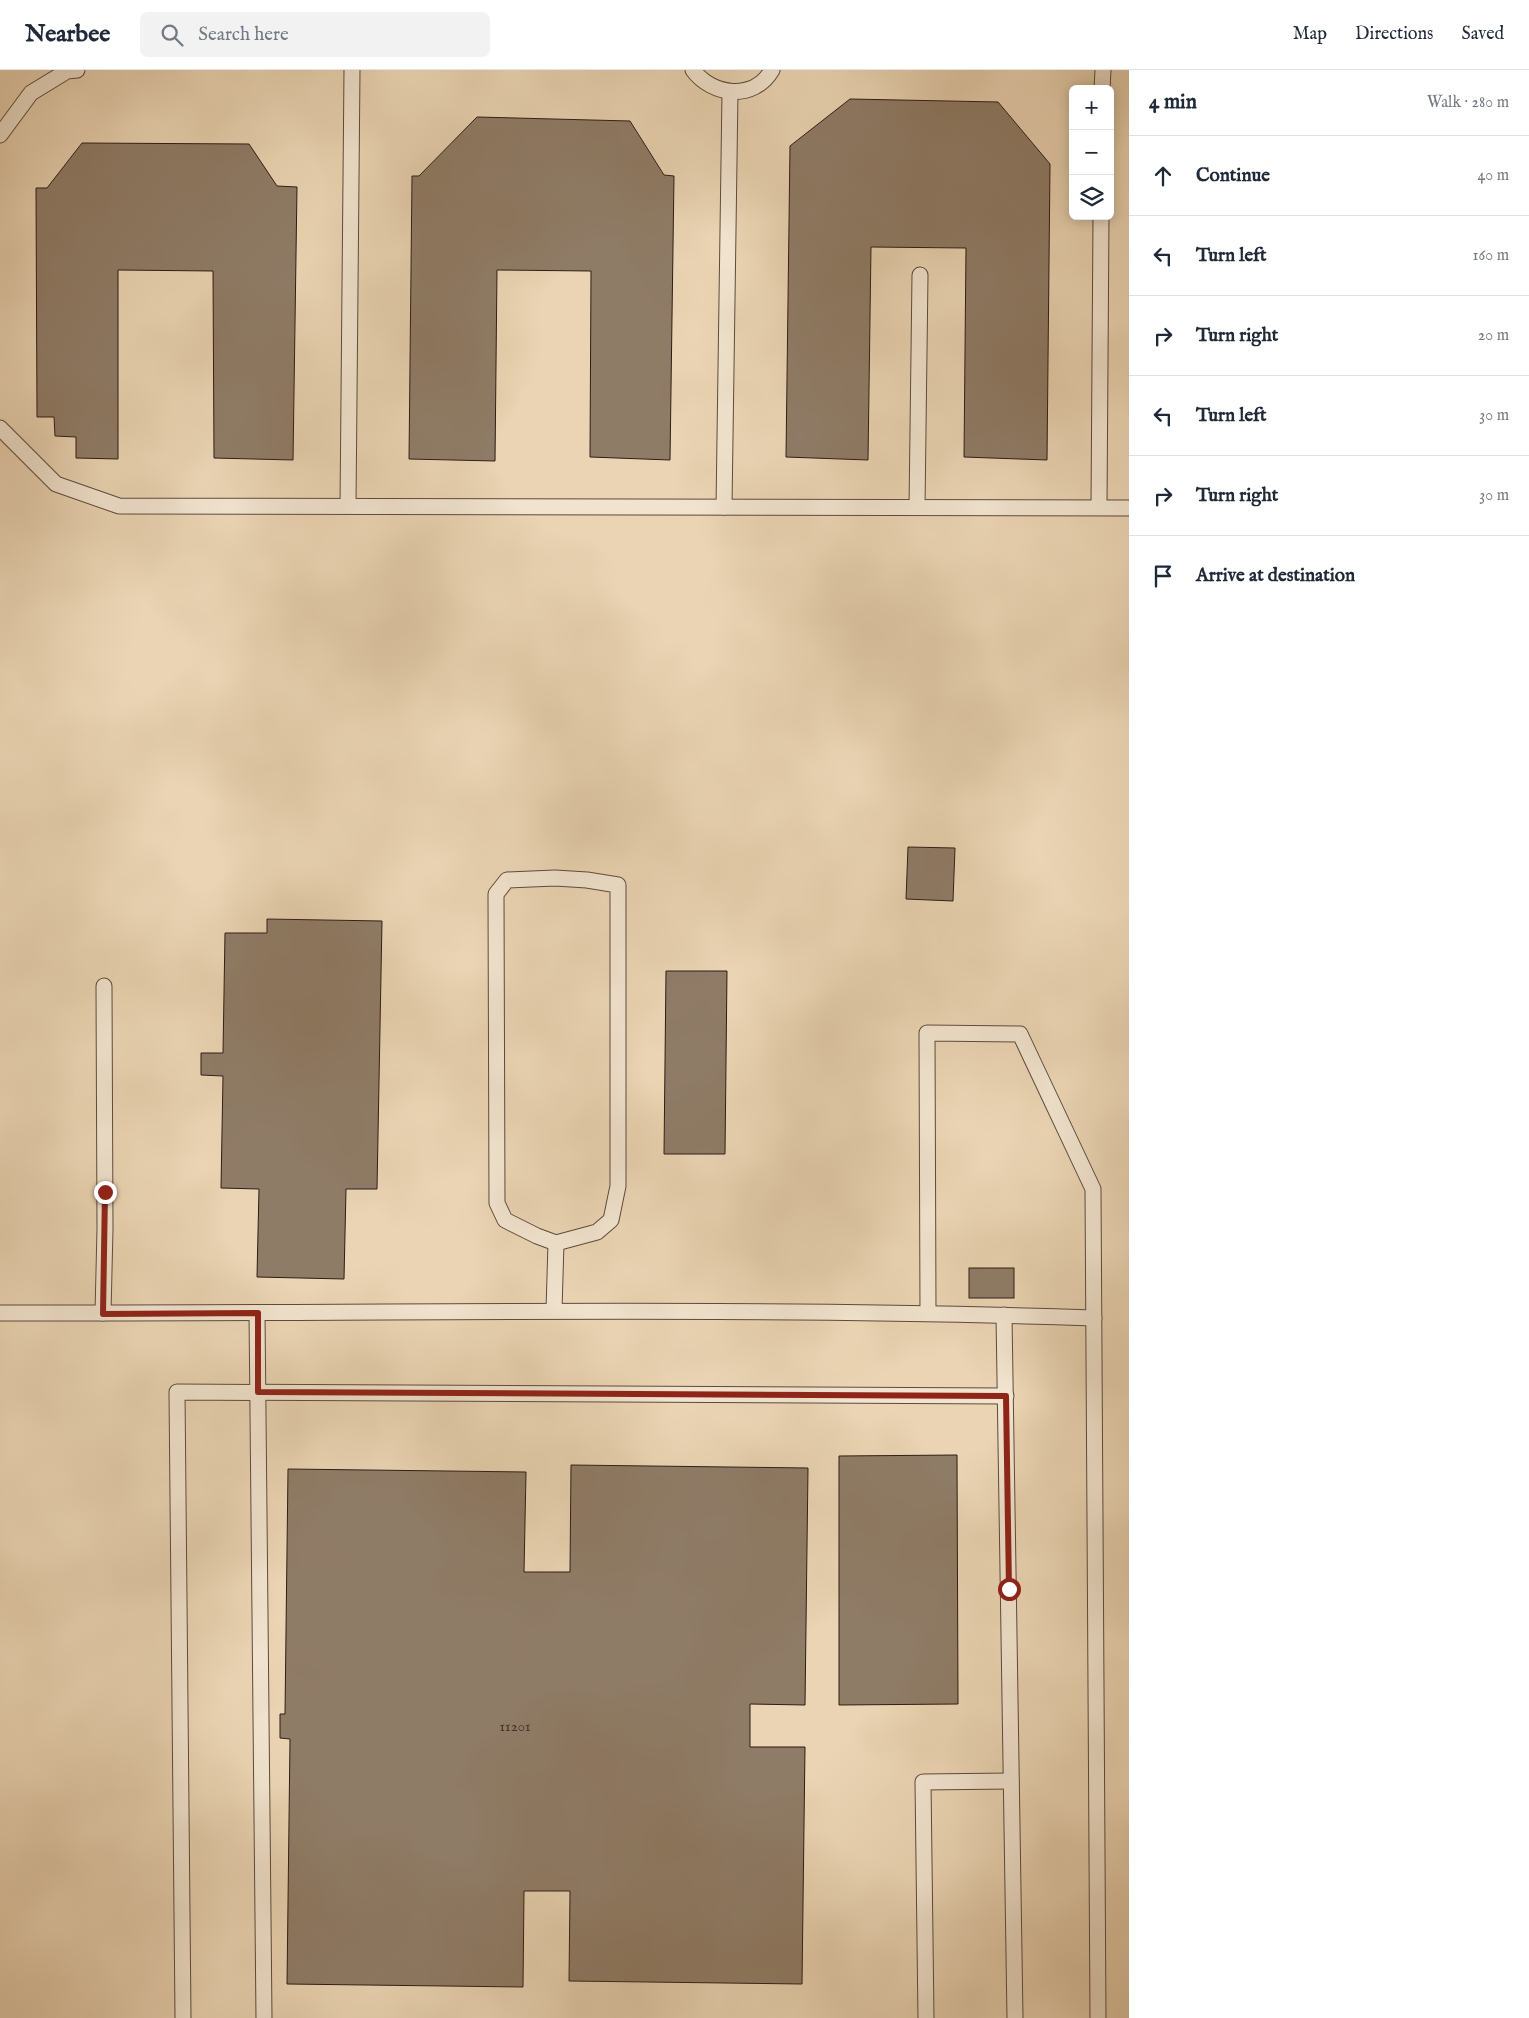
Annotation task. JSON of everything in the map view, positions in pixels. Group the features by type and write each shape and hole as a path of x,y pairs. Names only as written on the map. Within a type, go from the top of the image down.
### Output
{"lane":[{"path":"0,134 31,93 67,71 77,70"},
{"path":"348,506 352,70"},
{"path":"693,70 703,82 716,89 730,92 745,91 758,85 772,70"},
{"path":"1102,70 1102,85"},
{"path":"724,507 730,92"},
{"path":"1099,507 1101,220"},
{"path":"918,507 920,275"},
{"path":"0,428 56,484 119,506 1129,508"},
{"path":"555,878 587,880 618,885 618,1186 611,1220 597,1232 556,1243 505,1220 497,1203 496,894 507,880 555,878"},
{"path":"103,1314 105,1229 104,986"},
{"path":"928,1312 927,1033 1020,1034 1093,1189 1098,2018"},
{"path":"554,1310 556,1243"},
{"path":"0,1313 103,1314 554,1310 928,1312 1094,1318"},
{"path":"258,1313 264,2018"},
{"path":"1004,1315 1015,2018"},
{"path":"184,2018 177,1392 1006,1396"},
{"path":"926,2018 923,1782 1011,1781"}],"building":[{"path":"850,99 998,102 1050,164 1047,460 964,457 966,248 871,247 868,460 786,457 790,146"},
{"path":"477,117 630,121 664,175 674,176 670,460 590,457 591,271 497,270 495,461 409,459 412,176 419,176"},
{"path":"82,143 249,144 277,186 297,187 293,460 214,458 213,271 118,270 118,459 76,458 76,437 55,436 54,417 37,417 36,188 47,188"},
{"path":"908,847 955,848 953,901 906,899"},
{"path":"267,919 382,921 377,1189 346,1189 344,1279 257,1277 259,1189 221,1188 223,1076 201,1075 201,1053 223,1053 225,933 267,933"},
{"path":"666,971 727,971 725,1154 664,1154"},
{"path":"969,1268 1014,1268 1014,1298 969,1298"},
{"path":"957,1455 958,1704 839,1705 839,1456"},
{"path":"571,1465 808,1468 805,1705 750,1704 750,1747 805,1747 802,1984 569,1981 570,1891 524,1891 523,1987 287,1984 290,1739 280,1738 280,1714 285,1714 288,1469 526,1472 524,1572 570,1572"}],"route":[{"path":"105,1192 103,1314 258,1313 258,1392 1006,1396 1009,1589"}]}
